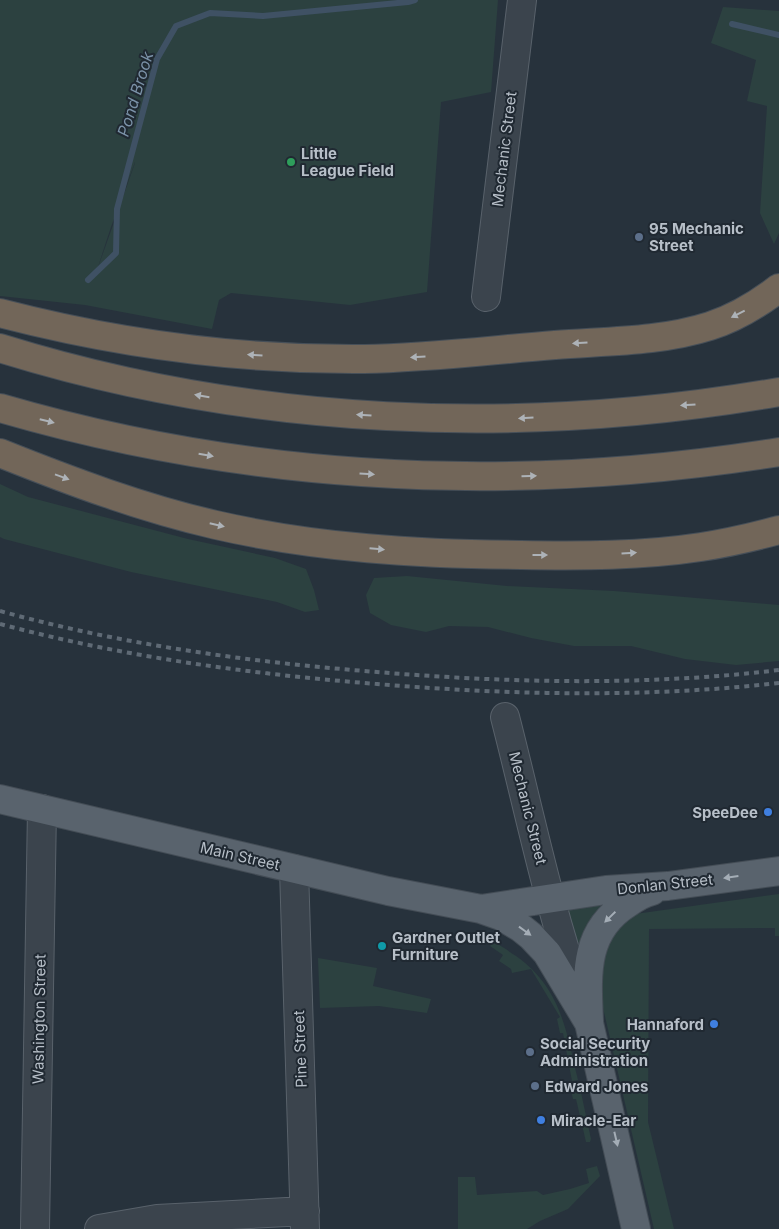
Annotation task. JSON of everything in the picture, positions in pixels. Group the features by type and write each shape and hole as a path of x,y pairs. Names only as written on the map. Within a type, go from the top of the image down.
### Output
{"highway":[{"path":"0,313 94,335 192,350 363,359 414,357 628,340 682,333 710,326 733,317 779,288"},
{"path":"0,348 83,371 202,396 272,406 361,415 440,419 501,419 702,404 779,392"},
{"path":"0,408 98,434 170,449 243,461 374,474 482,478 558,475 690,465 767,454"},
{"path":"0,453 86,486 176,515 256,533 364,548 464,554 617,554 700,548 779,530"}],"main road":[{"name":"Main Street","path":"0,799 388,891 481,909 501,916 521,928 540,944 589,1024 636,1229"},
{"name":"Donlan Street","path":"551,899 606,890 668,886 779,870"},
{"path":"589,1024 588,967 594,943 601,927 621,907 648,892 668,886"},
{"name":"Main Street","path":"481,909 551,899"}],"street":[{"name":"Mechanic Street","path":"486,297 522,0"},
{"name":"Mechanic Street","path":"506,717 551,899"},
{"name":"Washington Street","path":"35,1229 42,809"},
{"name":"Pine Street","path":"294,869 305,1220"},
{"name":"Main Street","path":"551,899 568,963 589,1024"},
{"path":"99,1229 157,1219 305,1220"}],"green space":[{"path":"0,0 498,0 491,92 441,102 427,292 350,305 231,293 219,300 212,329 85,305 0,296","holes":["135,162 96,273 111,227"]},
{"path":"723,7 779,11 779,233 774,244 760,213 767,106 747,101 756,60 711,43"},
{"path":"0,484 28,497 188,539 275,558 306,569 319,610 305,612 277,602 131,572 4,539 0,537"},
{"path":"407,576 507,586 614,591 779,605 779,661 736,665 685,659 631,646 574,646 488,627 449,626 426,632 391,625 370,613 366,595 374,578"},
{"path":"779,894 779,936 775,936 775,928 649,929 648,1122 674,1229 654,1229 595,973 605,936 635,914"},
{"path":"608,903 589,924 578,951 561,905"},
{"path":"493,942 502,946 531,968 552,996 565,1027 578,1080 572,1081 563,1033 560,1033 557,1019 560,1017 531,969 512,973 511,969 499,961 503,955 490,946"},
{"path":"318,958 377,968 373,986 431,999 427,1013 379,1006 320,1008"},
{"path":"580,1088 591,1139 590,1142 586,1142 576,1099 573,1099 571,1090"},
{"path":"597,1166 600,1176 568,1209 527,1229 458,1229 458,1177 475,1177 477,1195 537,1191 543,1195 589,1183 586,1169"}],"waterway":[{"name":"Pond Brook","path":"88,280 116,253 117,209 157,59 176,26 210,13 263,16 415,0"},
{"name":"Pond Brook","path":"732,24 779,35"}],"railway":[{"path":"0,611 46,623 187,651 329,668 427,676 478,679 629,681 679,679 779,670"},
{"path":"0,624 93,646 187,663 329,680 427,688 478,691 628,693 729,688 779,683"}],"place":[{"name":"Little League Field","path":"291,162"},
{"name":"95 Mechanic Street","path":"639,237"},
{"name":"SpeeDee","path":"768,812"},
{"name":"Gardner Outlet Furniture","path":"382,946"},
{"name":"Hannaford","path":"714,1024"},
{"name":"Social Security Administration","path":"530,1052"},
{"name":"Edward Jones","path":"535,1086"},
{"name":"Miracle-Ear","path":"541,1120"}]}
